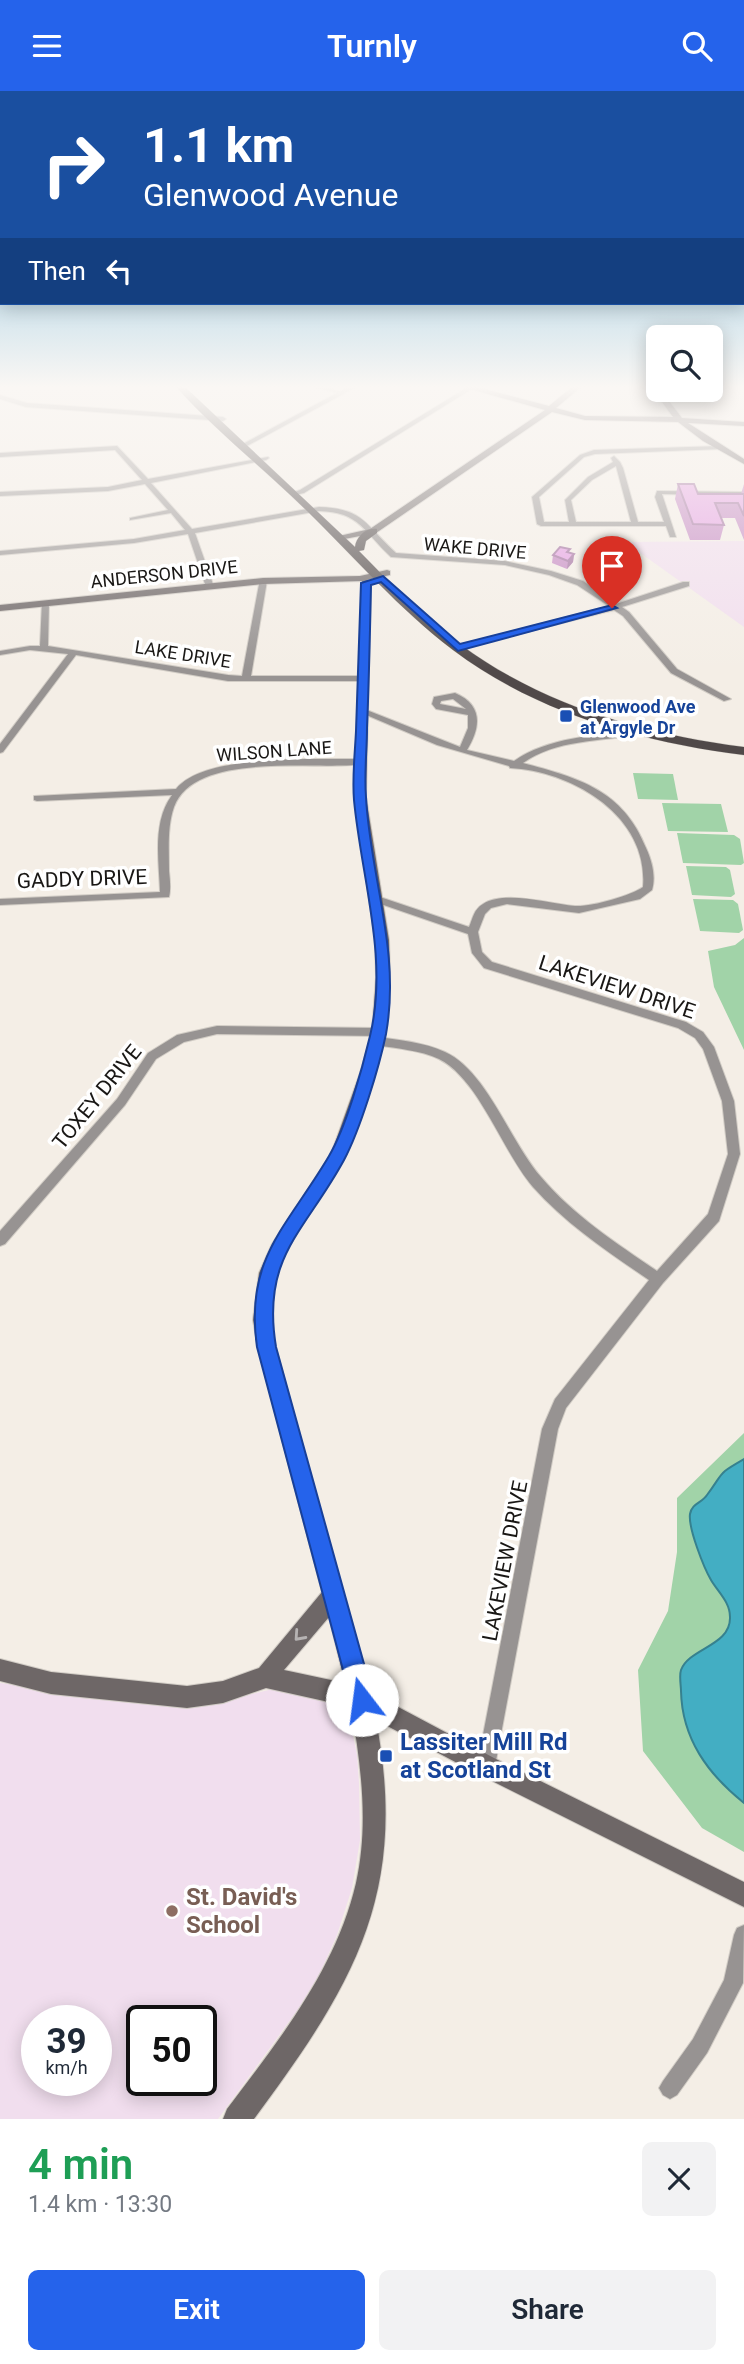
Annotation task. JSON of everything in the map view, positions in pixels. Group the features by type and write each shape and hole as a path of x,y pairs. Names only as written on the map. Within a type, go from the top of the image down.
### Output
{"main road":[{"path":"287,482 345,538 366,563 385,576"},
{"path":"360,548 361,540 445,482"},
{"path":"345,538 373,531"},
{"path":"345,538 360,548 385,576 463,646 516,683 591,717 744,751"},
{"path":"237,2119 319,2005 357,1923 367,1880 374,1826 371,1760 362,1700 262,1320 264,1291 278,1249 338,1156 378,1037 383,963 376,899 359,797 366,563"},
{"name":"ANDERSON DRIVE","path":"0,608 263,581 365,580 385,576"},
{"path":"641,729 744,744"},
{"path":"266,1677 334,1595"},
{"path":"0,1670 51,1683 187,1696 223,1692 266,1677 320,1687 362,1700 486,1766 744,1895"}],"street":[{"path":"0,494 99,490 154,482"},
{"path":"299,493 317,482"},
{"path":"551,482 538,492 535,503 541,524 668,524"},
{"path":"573,524 568,500 588,482"},
{"path":"623,482 635,524"},
{"path":"147,483 191,532 210,587"},
{"path":"673,535 658,496 659,492 744,494"},
{"path":"0,552 134,541 316,509"},
{"name":"WAKE DRIVE","path":"316,509 352,515 373,531 394,555 498,562 528,567 580,583 617,606 635,623 674,671 727,699"},
{"path":"132,519 171,511"},
{"path":"246,679 263,581"},
{"path":"463,646 617,606 686,584"},
{"path":"44,648 45,603"},
{"name":"LAKE DRIVE","path":"0,653 44,648 246,679 362,679"},
{"path":"0,751 74,652"},
{"path":"361,711 462,751 563,777 595,791 624,812 640,839 650,875 648,888 636,897 579,909 495,902 480,912 473,932 376,899"},
{"path":"462,751 472,736 475,724 471,713"},
{"path":"513,766 525,755 543,748 641,729"},
{"name":"WILSON LANE","path":"176,792 199,775 218,769 360,762"},
{"path":"37,799 176,792 170,805 165,832 165,895"},
{"name":"GADDY DRIVE","path":"0,902 165,895"},
{"name":"LAKEVIEW DRIVE","path":"473,932 477,953 488,965 682,1025 699,1035 708,1047 729,1101 734,1154 713,1217 658,1279 560,1404 550,1429 486,1766"},
{"name":"TOXEY DRIVE","path":"0,1240 121,1103 152,1056 181,1038 217,1030 378,1037 449,1059 470,1078 504,1137 547,1193 581,1226 658,1279"},
{"path":"670,2088 700,2046 733,1983 744,1935"}],"shaded area":[{"path":"744,541 744,627 625,542"},
{"name":"St. David's School","path":"0,1683 97,1696 238,1697 269,1690 286,1690 347,1706 357,1755 359,1783 360,1840 352,1888 337,1935 320,1973 299,2008 218,2119 0,2119"}],"green space":[{"path":"633,773 673,774 678,800 638,799"},
{"path":"662,803 721,804 728,832 668,831"},
{"path":"677,833 734,835 740,839 744,863 683,863"},
{"path":"686,866 726,867 730,870 735,894 731,897 692,895"},
{"path":"693,899 733,900 738,904 743,930 739,933 700,931"},
{"path":"744,938 744,1050 714,987 708,951 735,945"},
{"path":"744,1433 744,1852 702,1828 643,1751 638,1670 668,1611 677,1552 677,1498"}],"water":[{"path":"744,1459 744,1803 719,1780 699,1754 686,1725 680,1678 685,1663 724,1634 729,1627 730,1617 726,1602 711,1580 701,1558 691,1529 690,1514 722,1474"}],"building":[{"path":"678,484 694,484 698,494 744,494 744,516 738,503 715,503 724,525 693,524"},
{"path":"560,547 570,549 567,552 574,554 568,561 553,555"}],"place":[{"name":"Glenwood Ave at Argyle Dr","path":"566,716"},
{"name":"Lassiter Mill Rd at Scotland St","path":"386,1756"},
{"name":"St. David's School","path":"172,1911"}],"route":[{"path":"362,1700 262,1320 268,1272 278,1249 338,1156 368,1073 379,1032 383,977 382,940 359,797 366,583 383,579 458,648 612,608"}]}
